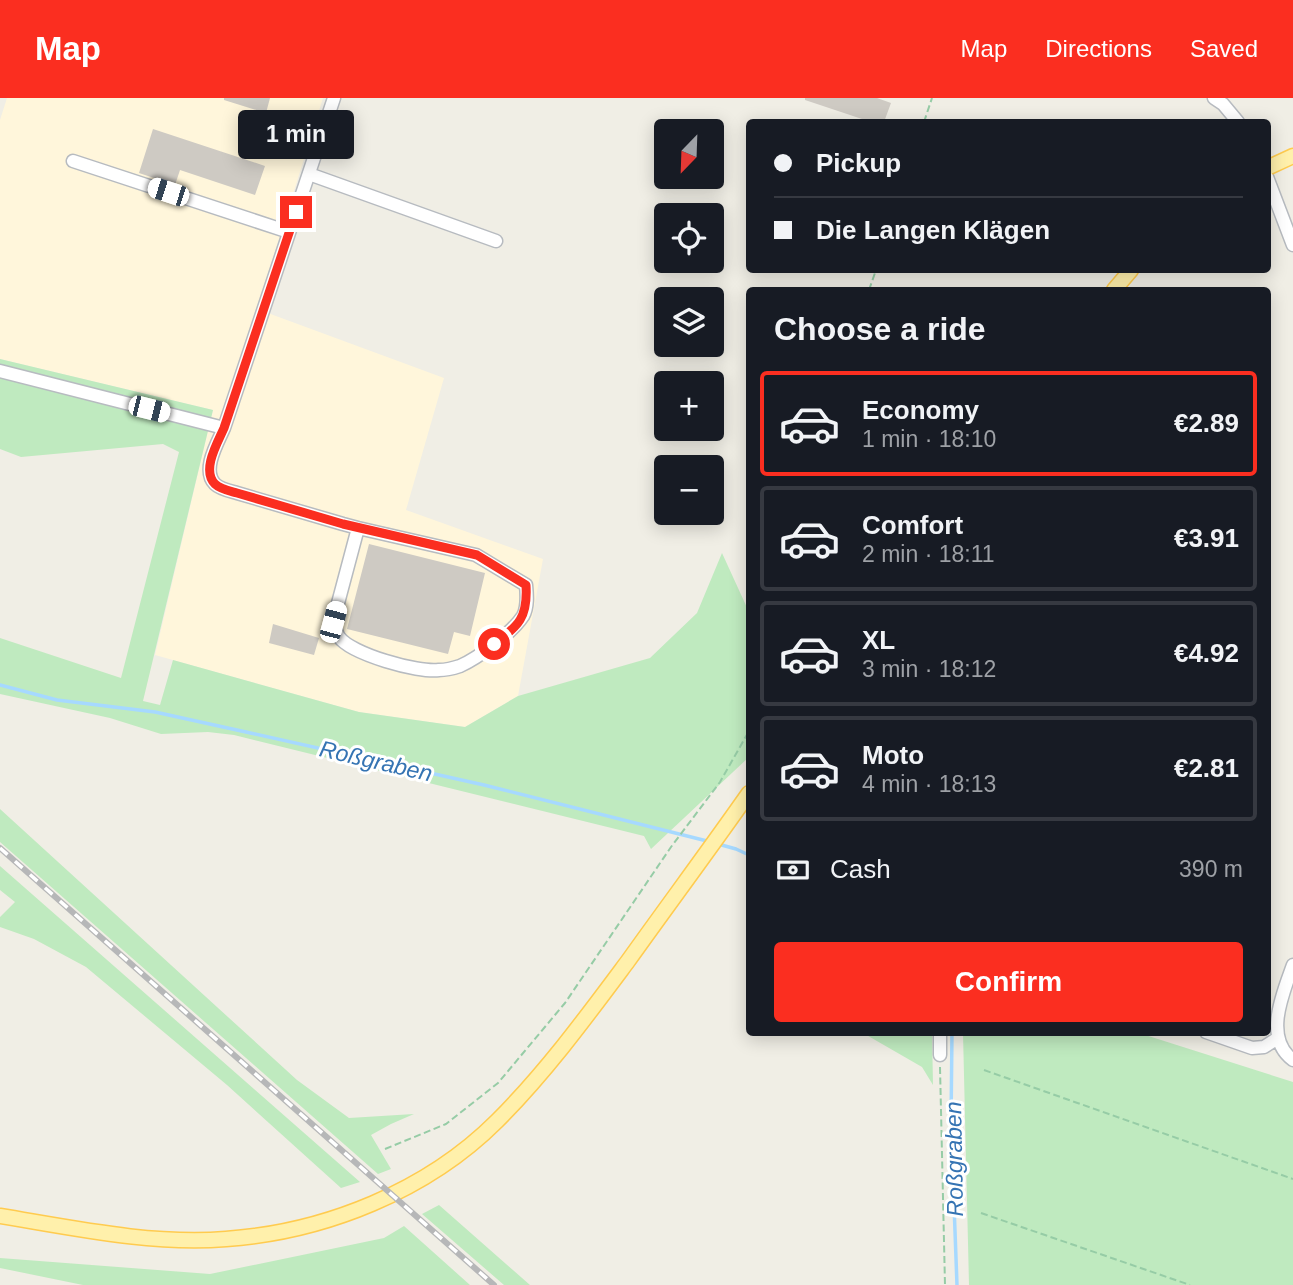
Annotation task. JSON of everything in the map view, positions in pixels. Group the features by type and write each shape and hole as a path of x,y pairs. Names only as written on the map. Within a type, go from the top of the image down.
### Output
{"main road":[{"path":"1271,174 1293,156"},
{"path":"1117,287 1128,273"},
{"path":"0,1216 144,1237 226,1240 301,1227 374,1203 409,1186 469,1145 496,1122 523,1093 573,1034 746,797"}],"street":[{"path":"334,98 224,428 213,453 210,476 214,482 237,493 358,528 477,555 526,585 527,602 524,615 507,635 480,653 459,666 436,671 409,667 352,649 338,637 333,622 358,528"},
{"path":"1222,100 1236,119"},
{"path":"73,162 289,232"},
{"path":"309,174 496,241"},
{"path":"1271,184 1293,244"},
{"path":"0,371 224,428"},
{"path":"1293,965 1277,1020 1278,1038 1293,1060"},
{"path":"940,1036 940,1055"},
{"path":"1217,1036 1251,1048 1264,1047 1278,1038"}],"path":[{"path":"925,119 932,98"},
{"path":"385,1149 446,1124 498,1083 565,1003 671,847 720,782 746,736"},
{"path":"940,1055 945,1285"},
{"path":"984,1070 1293,1179"},
{"path":"981,1213 1190,1285"}],"shaded area":[{"path":"7,98 323,98 257,309 444,378 406,510 543,559 518,696 465,727 359,712 155,655 213,410 0,359 0,120"}],"green space":[{"path":"0,359 213,410 143,701 160,705 173,660 359,712 465,727 518,696 650,658 697,613 722,553 746,605 746,760 651,849 644,836 234,735 208,732 161,734 110,718 0,694 0,638 121,678 179,452 163,444 21,457 0,449"},
{"path":"0,809 297,1080 349,1118 414,1114 371,1135 391,1169 378,1174 0,842"},
{"path":"0,866 360,1182 341,1188 227,1085 86,967 34,939 0,927 0,917 15,902 0,890"},
{"path":"868,1036 932,1036 933,1085 922,1067"},
{"path":"963,1036 1148,1036 1293,1082 1293,1285 969,1285"},
{"path":"439,1205 530,1285 504,1285 422,1214"},
{"path":"404,1226 470,1285 83,1285 0,1268 0,1258 210,1274 384,1238"}],"building":[{"path":"224,98 270,98 266,113"},
{"path":"877,98 891,103 885,119 862,119 805,100"},
{"path":"153,129 265,166 255,195 180,170 175,185 139,173"},
{"path":"369,544 485,573 470,636 454,632 448,654 347,629"},
{"path":"273,624 319,638 314,655 269,643"}],"waterway":[{"name":"Roßgraben","path":"0,685 57,700 155,712 246,732 484,785 711,842"},
{"name":"Roßgraben","path":"718,844 746,854"},
{"name":"Roßgraben","path":"952,1036 951,1123 957,1285"}],"railway":[{"path":"0,848 494,1285"}],"route":[{"path":"296,212 224,428 213,453 210,476 220,487 237,493 343,524 477,555 526,585 527,602 524,615 507,635 494,644"}]}
